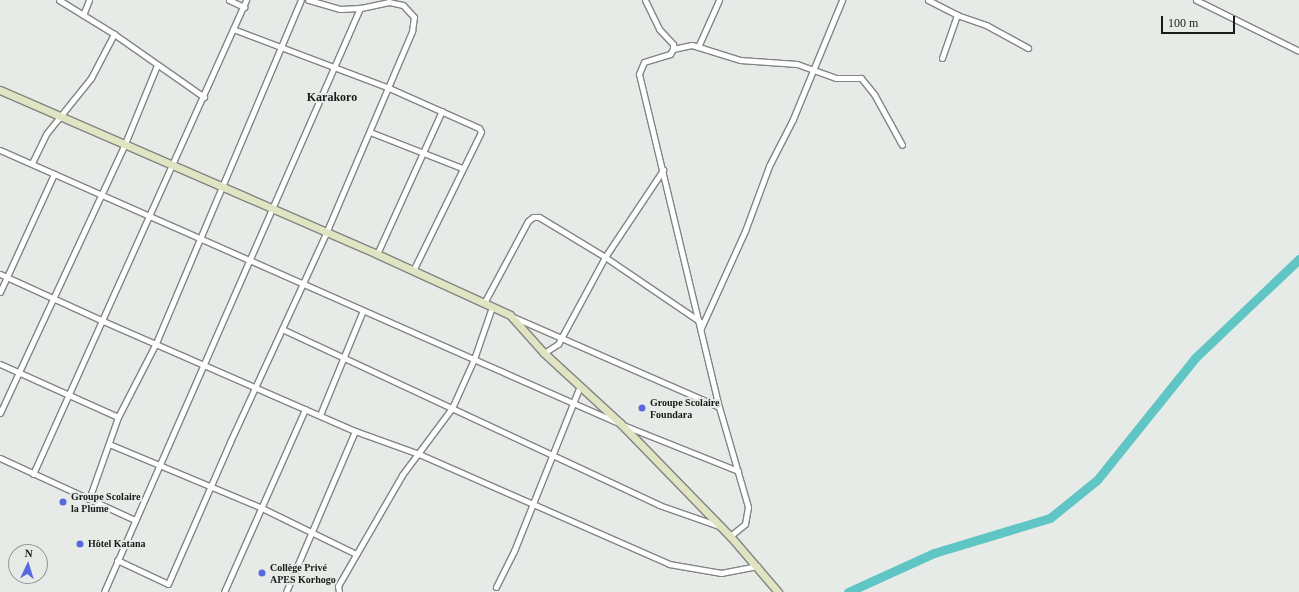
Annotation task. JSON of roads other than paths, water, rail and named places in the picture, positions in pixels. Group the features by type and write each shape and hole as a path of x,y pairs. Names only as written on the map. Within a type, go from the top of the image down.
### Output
{"street":[{"path":"59,0 114,34 204,98"},
{"path":"83,15 90,0"},
{"path":"229,0 244,7"},
{"path":"33,474 68,394 103,322 148,216 204,98 246,0"},
{"path":"89,499 118,417 156,343 201,239 221,187 302,0"},
{"path":"117,560 168,584 326,233 412,31 414,17 403,5 389,2 360,8 330,8 308,0"},
{"path":"645,0 659,29 673,44 673,49 670,54 644,62 639,74 719,407 748,507 748,516 745,524 730,536"},
{"path":"698,47 719,0"},
{"path":"701,328 745,232 769,166 793,119 813,68 827,41 842,0"},
{"path":"928,0 957,15 986,25 1028,48"},
{"path":"1196,0 1299,51"},
{"path":"104,592 336,68 360,8"},
{"path":"942,58 957,15"},
{"path":"233,30 282,46 389,88 480,128 481,132 462,168 413,271"},
{"path":"32,163 46,134 58,117 91,78 114,34"},
{"path":"673,49 686,45 698,47 740,60 786,62 813,68 836,78 861,78 874,94 902,145"},
{"path":"0,412 124,146 157,65"},
{"path":"0,90 124,146 377,254 510,315 563,336 719,407"},
{"path":"377,254 442,111"},
{"path":"370,132 423,155 462,168"},
{"path":"1,153 32,163 101,196 573,403 738,471"},
{"path":"544,353 558,344 605,257 663,170"},
{"path":"0,292 54,174"},
{"path":"484,303 528,221 533,217 539,217 605,257 699,321"},
{"path":"0,274 103,322 205,364 305,409 419,454 669,564 721,573 757,566"},
{"path":"339,592 338,586 402,475 452,408 474,359 492,307"},
{"path":"320,415 363,310"},
{"path":"510,315 544,353 620,423 721,526 778,592"},
{"path":"282,329 343,359 553,454 659,505 721,526"},
{"path":"0,364 118,417"},
{"path":"496,586 514,551 580,386"},
{"path":"224,592 305,409"},
{"path":"286,592 356,430"},
{"path":"109,444 262,508 356,554"},
{"path":"0,458 135,520"}],"waterway":[{"path":"848,592 934,553 1050,518 1097,480 1195,358 1299,259"}],"place":[{"name":"Groupe Scolaire Foundara","path":"642,408"},
{"name":"Groupe Scolaire la Plume","path":"63,502"},
{"name":"Hôtel Katana","path":"80,544"},
{"name":"Collège Privé APES Korhogo","path":"262,573"}],"district":[{"name":"Karakoro","path":"332,98"}]}
